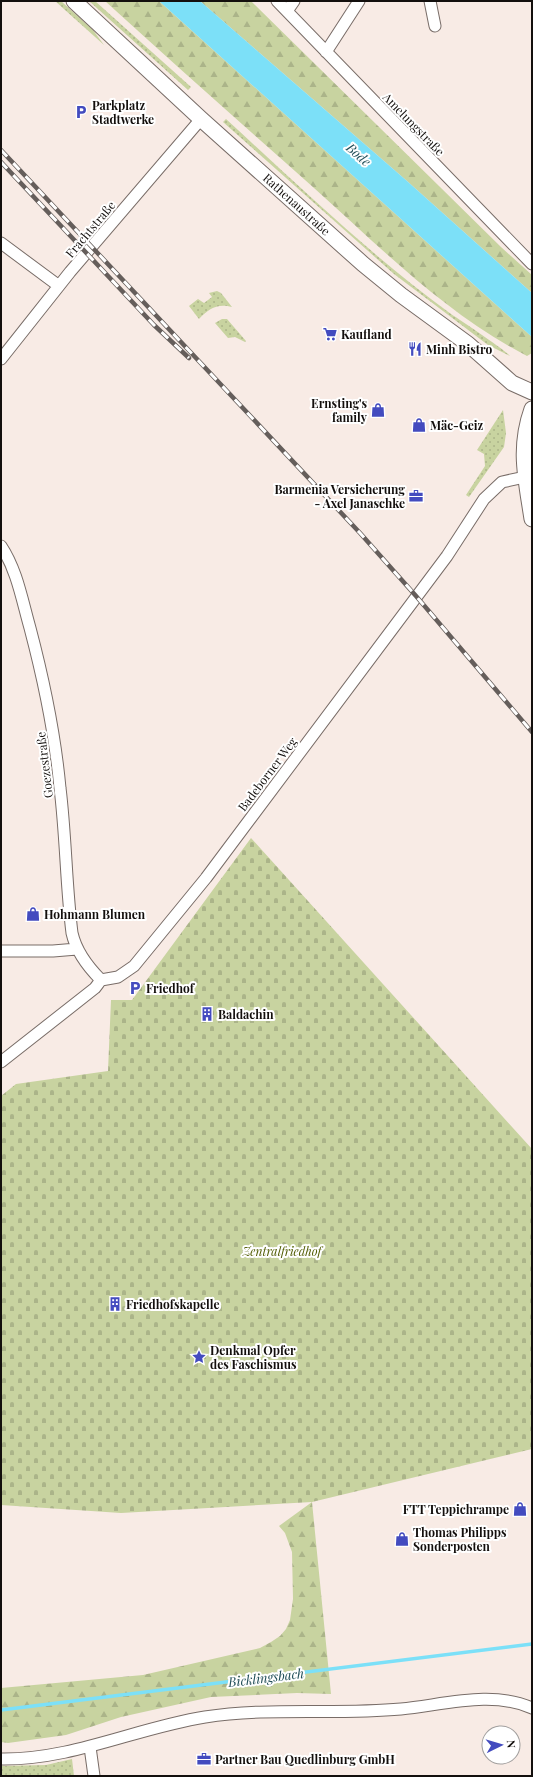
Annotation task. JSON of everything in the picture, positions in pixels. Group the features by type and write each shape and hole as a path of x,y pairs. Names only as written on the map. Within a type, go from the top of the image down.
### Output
{"main road":[{"name":"Rathenaustraße","path":"74,1 201,119 382,280 468,344 512,383 532,392"},
{"path":"532,409 524,437 523,462 532,519"}],"street":[{"name":"Amelungstraße","path":"277,1 532,264"},
{"path":"287,12 294,1"},
{"path":"326,52 359,1"},
{"path":"430,1 435,26"},
{"name":"Frachtstraße","path":"1,359 59,286 201,119"},
{"path":"1,243 59,286"},
{"name":"Badeborner Weg","path":"101,980 118,977 134,966 206,878 447,556 484,499 502,482 525,477"},
{"name":"Goezestraße","path":"1,546 13,567 18,583 51,716 61,790 71,928 77,949 101,980"},
{"path":"1,951 53,951 77,949"},
{"path":"1,1062 95,988 101,980"},
{"path":"1,1759 41,1757 90,1747 180,1721 237,1712 339,1712 394,1710 470,1701 502,1699 532,1708"},
{"path":"90,1747 94,1776"}],"green space":[{"path":"55,1 61,1 93,30 104,45"},
{"path":"89,1 95,1 191,87 188,90"},
{"path":"105,1 159,1 532,337 532,353 527,356 497,339 469,321 416,279"},
{"path":"200,1 251,1 501,247 532,275 532,293 407,181"},
{"path":"226,119 336,220 392,268 421,292 510,356 488,345 394,274 223,122"},
{"path":"217,291 221,293 232,307 214,307 199,319 189,306 198,299 204,303 212,297 209,293"},
{"path":"222,319 227,319 246,341 245,342 235,337 228,338 215,323"},
{"path":"503,410 506,433 504,447 469,497 466,495 485,466 484,454 477,450"},
{"name":"Zentralfriedhof","path":"251,838 532,1149 532,1449 312,1502 121,1513 1,1505 1,1096 16,1084 108,1071 111,1000 132,1000"},
{"path":"312,1502 331,1694 297,1693 211,1697 121,1717 66,1735 8,1743 1,1742 1,1688 143,1675 260,1648 280,1636 286,1629 290,1620 293,1599 292,1552 285,1533 279,1526"},
{"path":"72,1759 74,1776 1,1776 1,1766 46,1765"}],"water":[{"name":"Bode","path":"159,1 200,1 407,181 532,293 532,337"}],"waterway":[{"name":"Bicklingsbach","path":"1,1710 532,1644"}],"railway":[{"path":"1,150 360,533 532,732"},
{"path":"1,162 154,325 189,358"}],"place":[{"name":"Parkplatz Stadtwerke","path":"81,112"},
{"name":"Kaufland","path":"330,334"},
{"name":"Minh Bistro","path":"415,349"},
{"name":"Ernsting's family","path":"378,410"},
{"name":"Mäc-Geiz","path":"419,425"},
{"name":"Barmenia Versicherung - Axel Janaschke","path":"416,496"},
{"name":"Hohmann Blumen","path":"33,914"},
{"name":"Friedhof","path":"135,988"},
{"name":"Baldachin","path":"207,1014"},
{"name":"Friedhofskapelle","path":"115,1304"},
{"name":"Denkmal Opfer des Faschismus","path":"199,1357"},
{"name":"FTT Teppichrampe","path":"520,1509"},
{"name":"Thomas Philipps Sonderposten","path":"402,1539"},
{"name":"Partner Bau Quedlinburg GmbH","path":"204,1759"}]}
